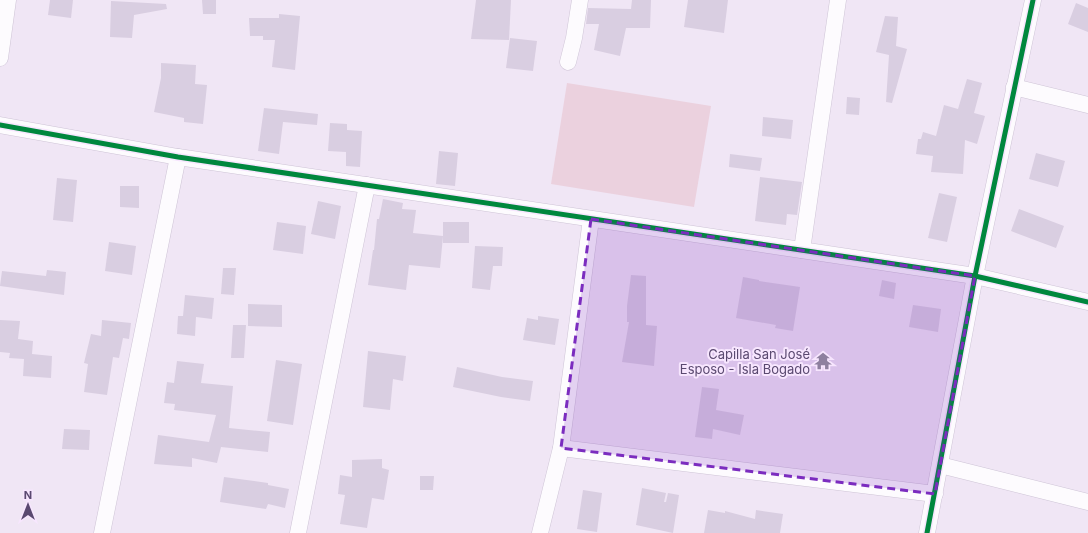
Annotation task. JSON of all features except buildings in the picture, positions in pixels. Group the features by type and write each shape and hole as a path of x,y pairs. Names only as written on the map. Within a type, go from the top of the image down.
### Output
{"street":[{"path":"0,58 8,0"},
{"path":"568,62 574,38 580,0"},
{"path":"802,250 838,0"},
{"path":"926,533 935,494 975,276 1033,0"},
{"path":"1014,86 1088,105"},
{"path":"0,125 178,157 975,276 1088,302"},
{"path":"102,533 178,157"},
{"path":"298,533 367,185"},
{"path":"540,533 561,448 591,219"},
{"path":"561,448 935,494"},
{"path":"940,465 1088,502"}],"highlighted area":[{"path":"591,219 975,276 935,494 561,448"}],"shaded area":[{"path":"567,83 711,106 694,207 551,184"}],"cycle path":[{"path":"927,533 975,276 1033,0"},
{"path":"0,125 178,157 975,276 1088,302"}],"place":[{"name":"Capilla San José Esposo - Isla Bogado","path":"823,361"}]}
